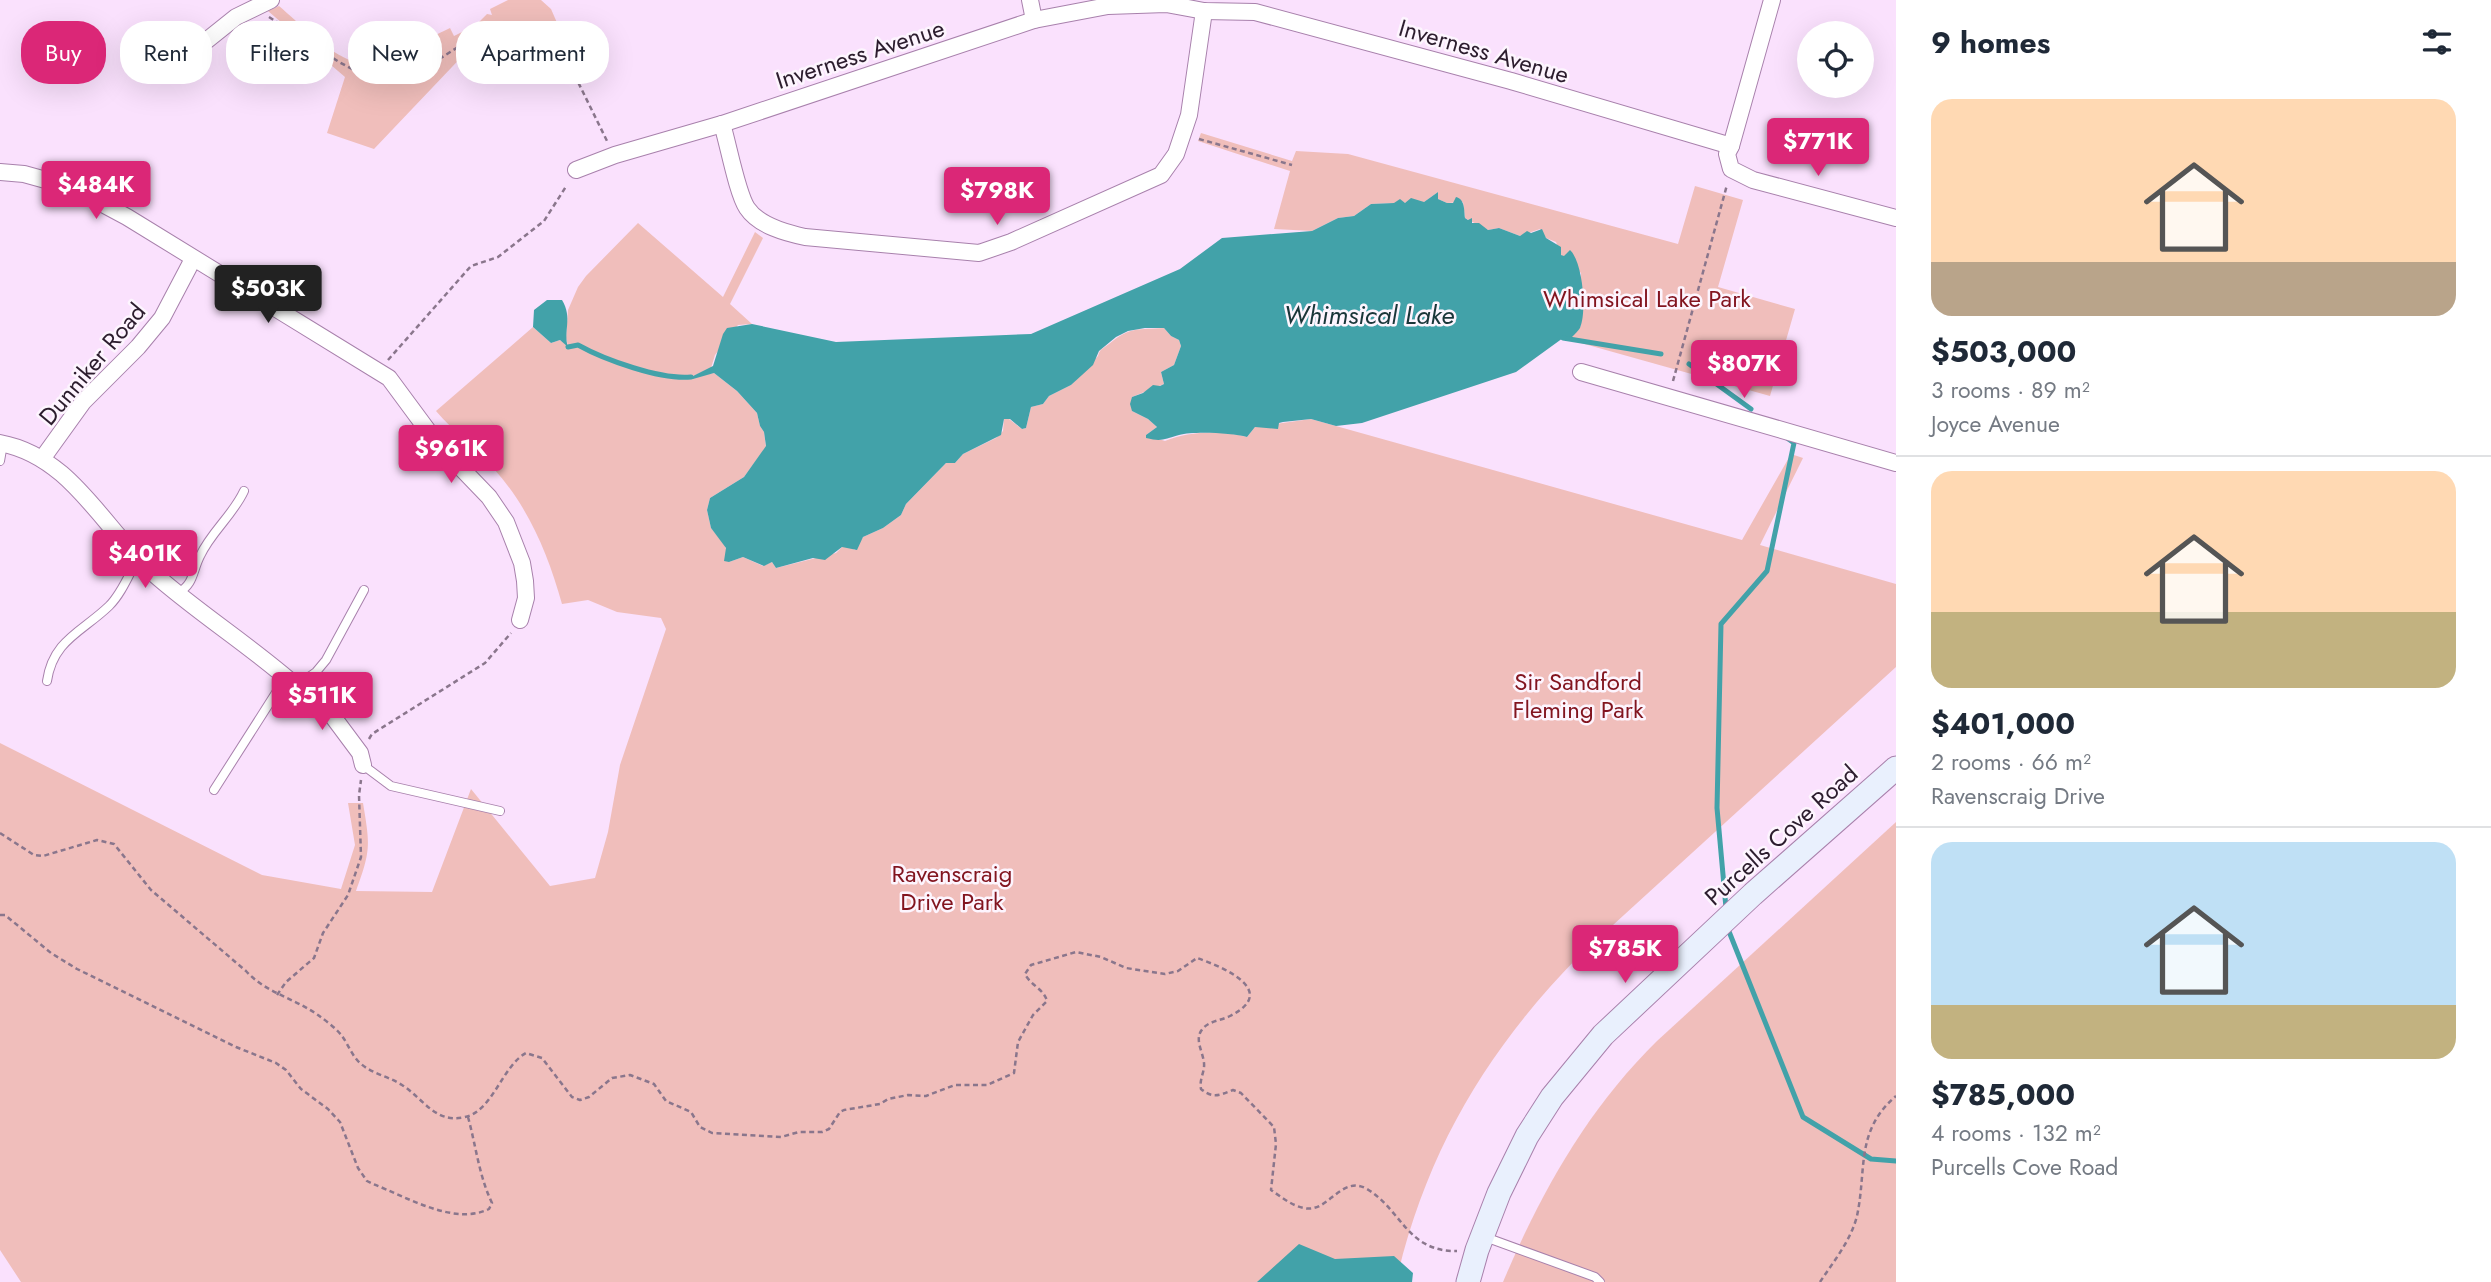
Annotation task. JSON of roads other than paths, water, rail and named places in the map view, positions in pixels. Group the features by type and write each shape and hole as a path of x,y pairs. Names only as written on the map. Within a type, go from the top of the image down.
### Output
{"main road":[{"name":"Purcells Cove Road","path":"1468,1282 1499,1193 1527,1136 1552,1097 1603,1035 1753,894 1896,768"}],"street":[{"path":"212,36 236,17 271,0"},
{"path":"1030,0 1034,20"},
{"path":"1772,0 1727,154 1731,169 1753,180 1896,218"},
{"name":"Inverness Avenue","path":"576,170 615,155 722,124 1034,20 1108,6 1166,4 1204,11 1255,12 1511,81 1731,146"},
{"path":"722,124 747,208 760,221 787,233 806,237 979,253 1011,242 1161,175 1176,154 1189,115 1204,11"},
{"path":"0,172 24,174 71,187 127,217 388,378 449,457 489,496 506,523 522,563 525,581 526,598 520,620"},
{"name":"Dunniker Road","path":"42,459 83,402 138,347 162,318 194,259"},
{"path":"1581,372 1896,463"},
{"path":"1,444 22,449 42,459 74,484 138,558 291,682 316,696 362,759"}],"lane":[{"path":"0,461 1,444"},
{"path":"178,593 188,587 206,544 234,510 244,491"},
{"path":"47,681 49,665 60,646 115,600 138,558"},
{"path":"214,790 291,682 316,672 326,660 364,590"},
{"path":"362,759 391,786 500,811"},
{"path":"1480,1243 1595,1277 1600,1282"}],"water":[{"name":"Whimsical Lake","path":"1438,192 1438,199 1447,203 1453,203 1456,197 1461,200 1465,218 1472,218 1472,223 1479,223 1488,230 1499,228 1520,236 1527,231 1531,233 1542,229 1546,238 1561,247 1561,255 1564,256 1570,250 1581,276 1583,299 1580,328 1572,337 1563,338 1516,372 1362,423 1336,426 1311,419 1279,423 1278,429 1255,427 1247,437 1194,433 1160,440 1146,438 1146,435 1157,427 1132,411 1130,404 1132,397 1153,385 1164,384 1161,372 1174,365 1181,346 1179,340 1164,328 1128,331 1099,351 1093,365 1071,385 1049,396 1043,404 1031,407 1026,428 1022,429 1010,419 1004,419 1001,435 963,454 955,463 946,463 906,504 901,515 883,528 863,537 857,550 842,547 825,560 813,558 776,568 772,562 764,566 743,557 724,561 726,548 711,528 707,510 710,498 744,477 766,446 757,413 737,391 714,373 693,379 691,377 713,366 727,328 752,324 836,342 1031,334 1180,269 1222,238 1312,231 1338,218 1354,216 1371,204 1394,203 1400,199 1405,203 1411,198 1424,202"},
{"path":"547,300 562,300 567,313 568,347 560,340 551,343 533,327 534,310"},
{"path":"1299,1244 1335,1259 1394,1256 1413,1273 1412,1282 1257,1282"}],"waterway":[{"path":"1563,338 1661,354"},
{"path":"568,347 578,345 618,363 649,372 691,377"},
{"path":"1689,364 1751,409"},
{"path":"1726,908 1717,808 1721,624 1767,571 1794,443 1787,438"},
{"path":"1728,929 1803,1117 1871,1159 1896,1161"}],"park label":[{"name":"Whimsical Lake Park","path":"1647,298"},
{"name":"Sir Sandford Fleming Park","path":"1578,695"},
{"name":"Ravenscraig Drive Park","path":"952,887"}]}
